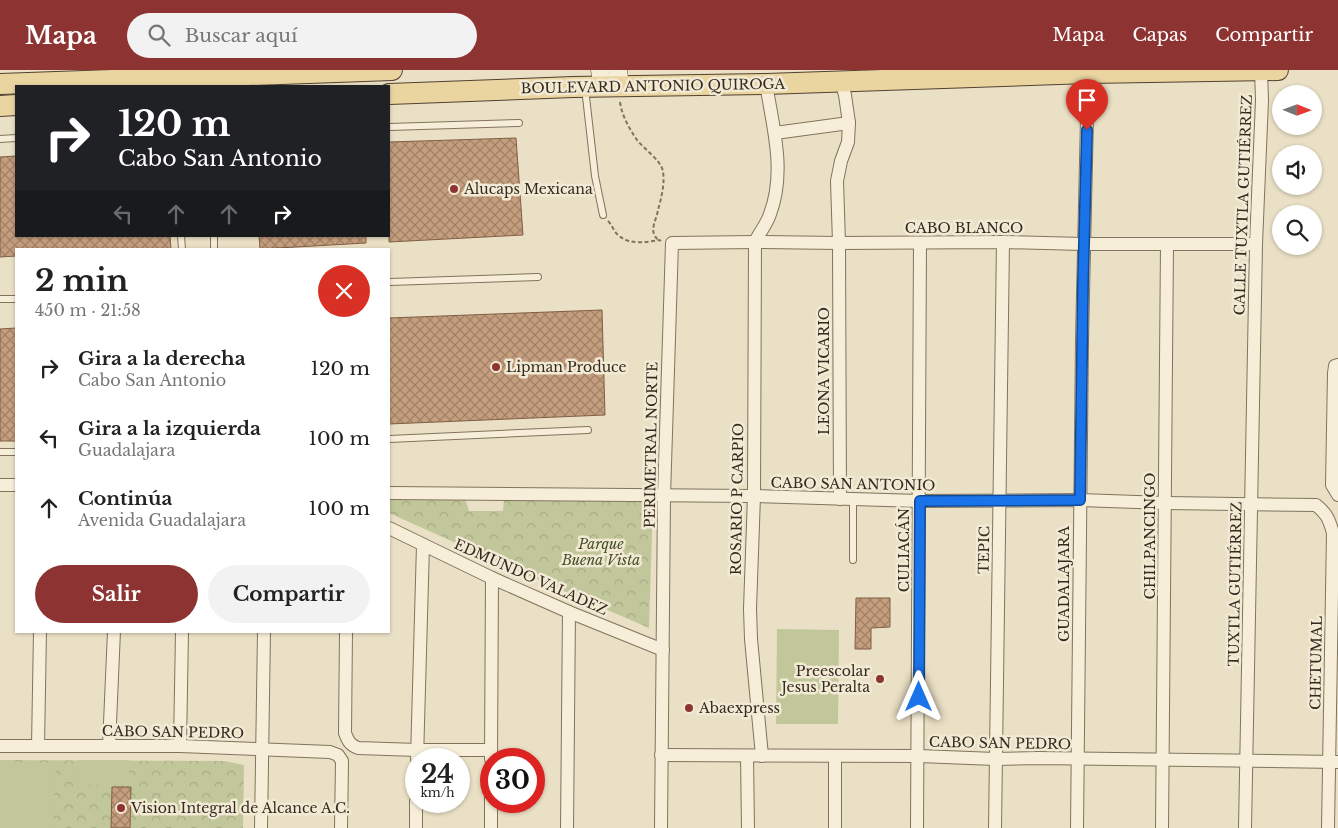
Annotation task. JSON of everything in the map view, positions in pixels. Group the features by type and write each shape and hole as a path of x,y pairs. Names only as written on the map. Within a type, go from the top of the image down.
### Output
{"main road":[{"path":"0,84 137,74 218,73 270,75 392,70"},
{"name":"BOULEVARD ANTONIO QUIROGA","path":"390,94 605,80 766,84 1088,73 1278,70"},
{"path":"0,106 15,105"}],"street":[{"name":"CALLE TUXTLA GUTIÉRREZ","path":"1254,341 1262,100 1261,70"},
{"name":"GUADALAJARA","path":"1077,828 1082,339 1088,73"},
{"name":"LEONA VICARIO","path":"840,499 837,180 848,142 849,123 841,81"},
{"path":"755,242 770,216 777,187 778,165 775,133 766,84"},
{"path":"775,133 849,123"},
{"name":"CABO BLANCO","path":"667,242 1256,244"},
{"name":"PERIMETRAL NORTE","path":"661,828 664,496 671,254 671,244 667,242"},
{"name":"ROSARIO P CARPIO","path":"755,242 754,496 750,625 762,756"},
{"name":"TEPIC","path":"995,828 1003,242"},
{"name":"CULIACÁN","path":"918,828 920,243"},
{"name":"CHILPANCINGO","path":"1162,828 1167,244"},
{"name":"TUXTLA GUTIÉRREZ","path":"1245,828 1254,341"},
{"path":"1338,365 1335,366 1334,372 1332,485 1338,495"},
{"path":"0,485 15,485"},
{"name":"CABO SAN ANTONIO","path":"390,493 754,496 1000,502 1080,500 1316,505"},
{"name":"CHETUMAL","path":"1316,505 1325,512 1333,533 1334,762 1328,828"},
{"name":"EDMUNDO VALADEZ","path":"390,528 492,578 663,650"},
{"path":"417,748 423,545"},
{"path":"491,748 492,578"},
{"path":"567,828 569,612"},
{"path":"38,746 40,633"},
{"path":"109,746 114,633"},
{"path":"180,746 182,633"},
{"path":"261,828 264,633"},
{"path":"346,633 345,734 347,740 352,746 358,748 405,753"},
{"name":"CABO SAN PEDRO","path":"0,746 180,746 330,752 338,755 342,761 341,828"},
{"name":"CABO SAN PEDRO","path":"661,755 919,756 995,759 1334,762"},
{"path":"747,756 748,828"},
{"path":"835,756 835,828"},
{"path":"416,813 416,828"},
{"path":"491,813 491,828"}],"lane":[{"path":"603,215 595,176 605,80"},
{"path":"390,126 519,123"},
{"path":"0,139 15,138"},
{"path":"390,282 538,277"},
{"path":"0,299 15,298"},
{"path":"390,439 588,430"},
{"path":"0,452 15,452"},
{"path":"853,499 853,560"}],"path":[{"path":"605,80 620,100 622,115 638,140 661,166 663,171 663,185 654,226 654,235 656,238 667,242"},
{"path":"603,215 613,226 615,233 626,240 637,243 667,242"}],"green space":[{"name":"Parque Buena Vista","path":"465,498 469,511 503,511 504,500 653,502 649,628 390,513 390,500"},
{"path":"777,629 839,630 838,724 776,724"},
{"path":"0,760 224,761 244,765 243,828 0,828"},
{"path":"78,760 129,760 129,785 77,785"},
{"path":"0,762 56,763 53,828 0,828"}],"building":[{"name":"Alucaps Mexicana","path":"516,138 523,235 389,242 390,142"},
{"path":"15,156 15,237 170,237 171,248 15,248 15,256 0,257 0,157"},
{"path":"259,237 366,237 366,243 260,248"},
{"name":"Lipman Produce","path":"602,310 605,415 390,424 390,318"},
{"path":"15,328 15,441 0,441 0,329"},
{"path":"856,598 890,598 890,627 871,628 871,649 855,649"},
{"name":"Vision Integral de Alcance A.C.","path":"112,787 131,787 130,828 111,828"}],"place":[{"name":"Alucaps Mexicana","path":"454,189"},
{"name":"Lipman Produce","path":"496,367"},
{"name":"Preescolar Jesus Peralta","path":"880,679"},
{"name":"Abaexpress","path":"689,708"},
{"name":"Vision Integral de Alcance A.C.","path":"121,808"}],"route":[{"path":"919,697 920,501 1080,500 1087,130"}]}
